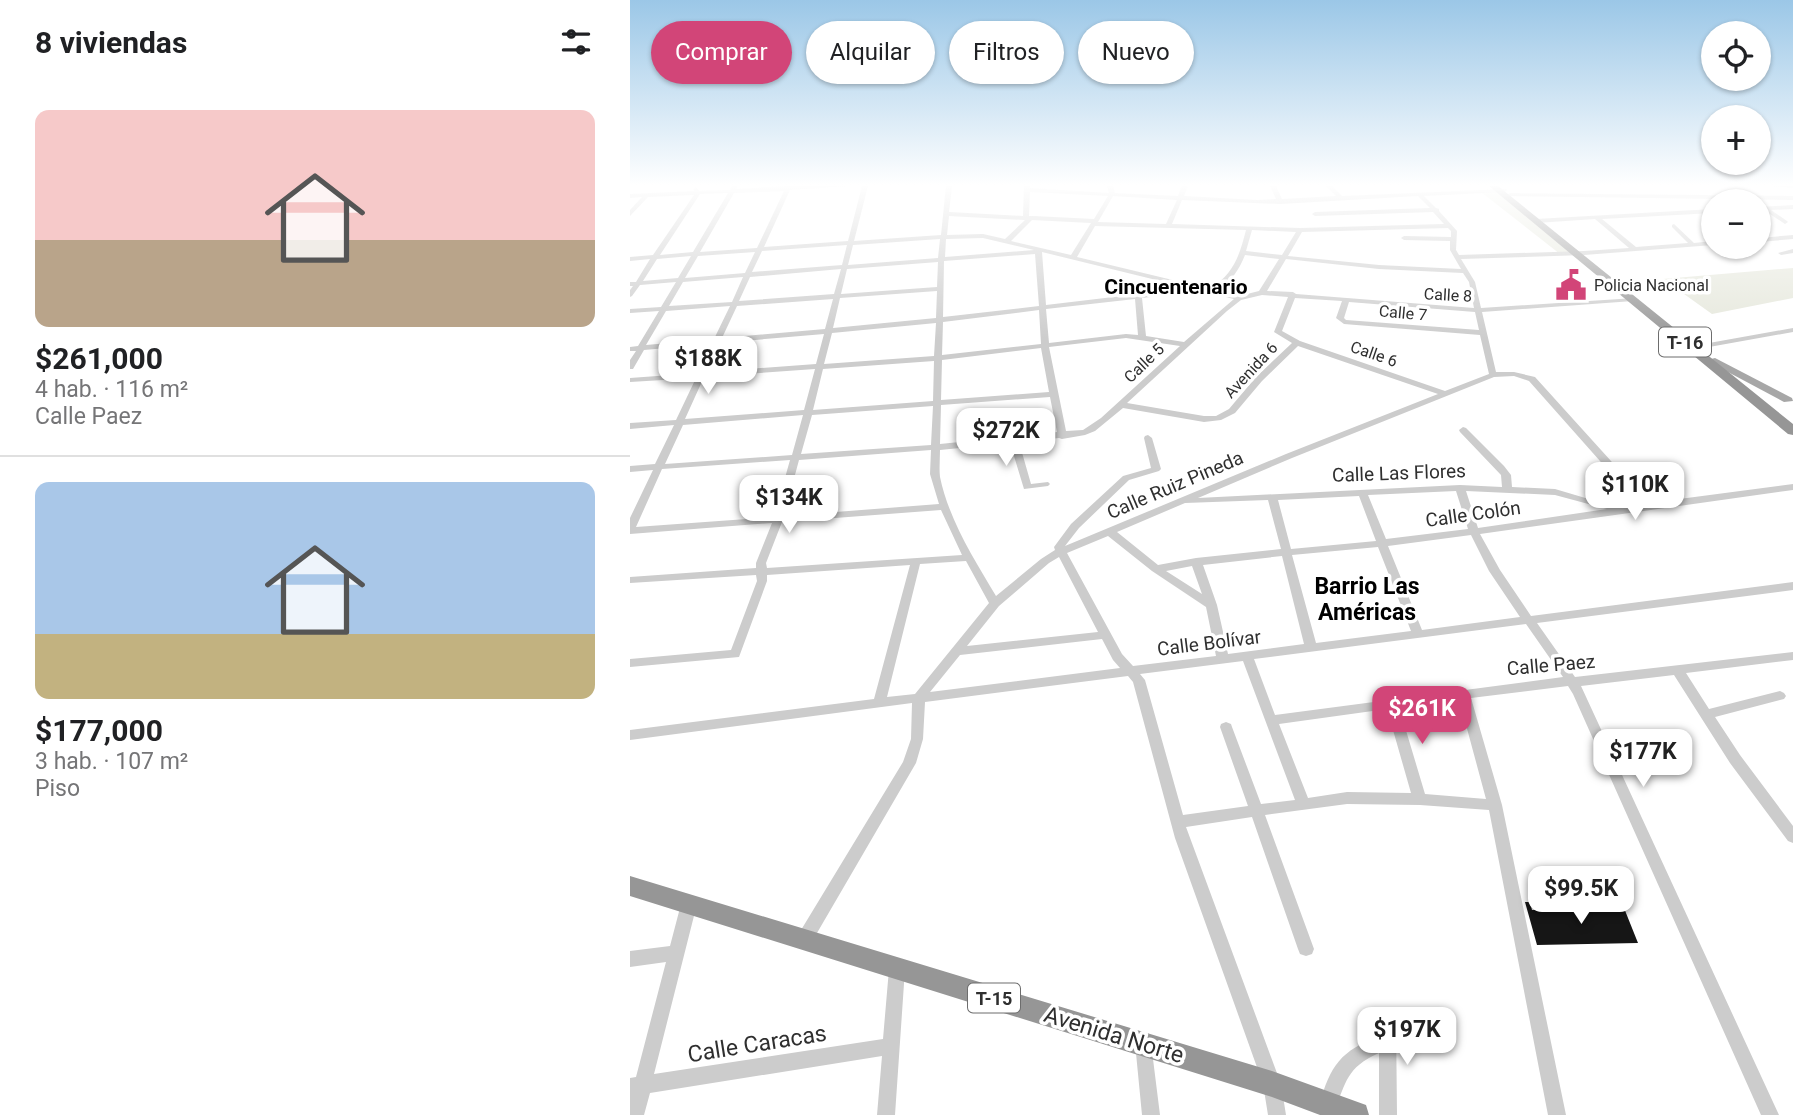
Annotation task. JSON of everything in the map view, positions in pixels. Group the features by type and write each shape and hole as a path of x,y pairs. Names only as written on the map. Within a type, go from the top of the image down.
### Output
{"highway":[{"name":"T-16","path":"1561,238 1792,424"},
{"name":"T-16","path":"1580,253 1633,299 1792,424"},
{"name":"Avenida Norte","path":"630,886 1272,1084 1356,1115"}],"main road":[{"name":"T-16","path":"1716,365 1791,401"},
{"path":"1733,375 1791,401"}],"street":[{"path":"630,295 634,284 668,238"},
{"path":"630,367 705,238"},
{"path":"766,238 630,530 945,508"},
{"path":"630,663 735,654 762,581 760,571 778,520 830,332 852,238"},
{"path":"630,259 919,238"},
{"path":"942,238 935,474 945,508 968,558 995,603"},
{"path":"996,238 1239,298"},
{"path":"1074,256 1085,238"},
{"path":"630,349 830,332 1209,289 1231,277 1243,253 1247,238"},
{"path":"1262,293 1295,238"},
{"path":"1406,238 1453,239 1451,244 1456,257 1472,282 1493,375 1514,374 1532,379 1645,505"},
{"path":"1622,238 1636,250"},
{"path":"1686,238 1693,245"},
{"path":"1456,257 1580,253 1701,244"},
{"path":"634,284 1038,250"},
{"path":"1038,250 1040,309 1052,394 1062,436"},
{"path":"1781,253 1793,251"},
{"path":"1243,253 1379,267 1466,271"},
{"path":"630,311 942,289"},
{"name":"Calle 8","path":"1239,298 1262,293 1293,294 1477,310 1633,299"},
{"name":"Avenida 6","path":"1122,405 1204,419 1219,418 1232,411 1259,379 1297,343 1278,332 1293,294"},
{"path":"1138,297 1142,336"},
{"name":"Calle 5","path":"630,469 1014,441 1062,436 1095,428 1239,298"},
{"name":"Calle 7","path":"1346,300 1340,318 1343,322 1484,333"},
{"path":"1698,347 1793,330"},
{"path":"630,380 940,358 1142,336 1185,344"},
{"name":"Calle 6","path":"1297,343 1443,393"},
{"name":"Calle Ruiz Pineda","path":"919,698 995,603 1060,552 1443,393 1493,375"},
{"path":"630,426 1052,394"},
{"path":"1463,430 1501,468 1506,475 1507,489"},
{"path":"1148,438 1156,469 1126,478 1066,536 1059,547 1117,657 1139,680 1177,822 1272,1084 1277,1115"},
{"path":"1014,441 1027,487 1045,484"},
{"name":"Calle Colón","path":"1156,569 1196,561 1383,543 1645,505 1793,487"},
{"path":"1460,488 1473,531 1510,598 1572,681 1606,748 1770,1115"},
{"name":"Calle Las Flores","path":"1180,502 1460,488 1555,492 1617,509"},
{"path":"1362,492 1418,634"},
{"path":"1272,496 1311,648"},
{"path":"1110,531 1156,569 1211,605"},
{"path":"630,580 968,558"},
{"path":"879,704 916,561"},
{"path":"1196,561 1211,605 1223,659"},
{"name":"Calle Bolívar","path":"630,735 1793,586"},
{"path":"956,651 1104,635"},
{"path":"1247,656 1303,804"},
{"name":"Calle Paez","path":"1271,720 1464,694 1793,656"},
{"path":"1678,671 1793,837"},
{"path":"1464,694 1495,805 1557,1115"},
{"path":"1706,715 1780,696"},
{"path":"804,940 909,763 917,739 919,698"},
{"path":"1392,704 1420,799"},
{"path":"1226,727 1306,949"},
{"path":"1177,822 1347,798 1420,799 1495,805"},
{"path":"635,1115 636,1086 677,953 689,904"},
{"path":"630,959 677,953"},
{"path":"886,1115 897,969"},
{"path":"1388,1019 1388,1115"},
{"path":"1328,1104 1337,1073 1346,1062 1388,1041"},
{"path":"1143,1044 1151,1115"},
{"name":"Calle Caracas","path":"636,1086 891,1046"}],"shaded area":[{"path":"1540,238 1556,238 1576,254 1560,254"},
{"path":"1793,268 1793,298 1712,314 1663,279"}],"building":[{"path":"1525,902 1530,902 1532,910 1624,908 1638,943 1537,945"}],"place":[{"name":"Policia Nacional","path":"1571,285"}],"district":[{"name":"Cincuentenario","path":"1176,287"},
{"name":"Barrio Las Américas","path":"1367,599"}]}
